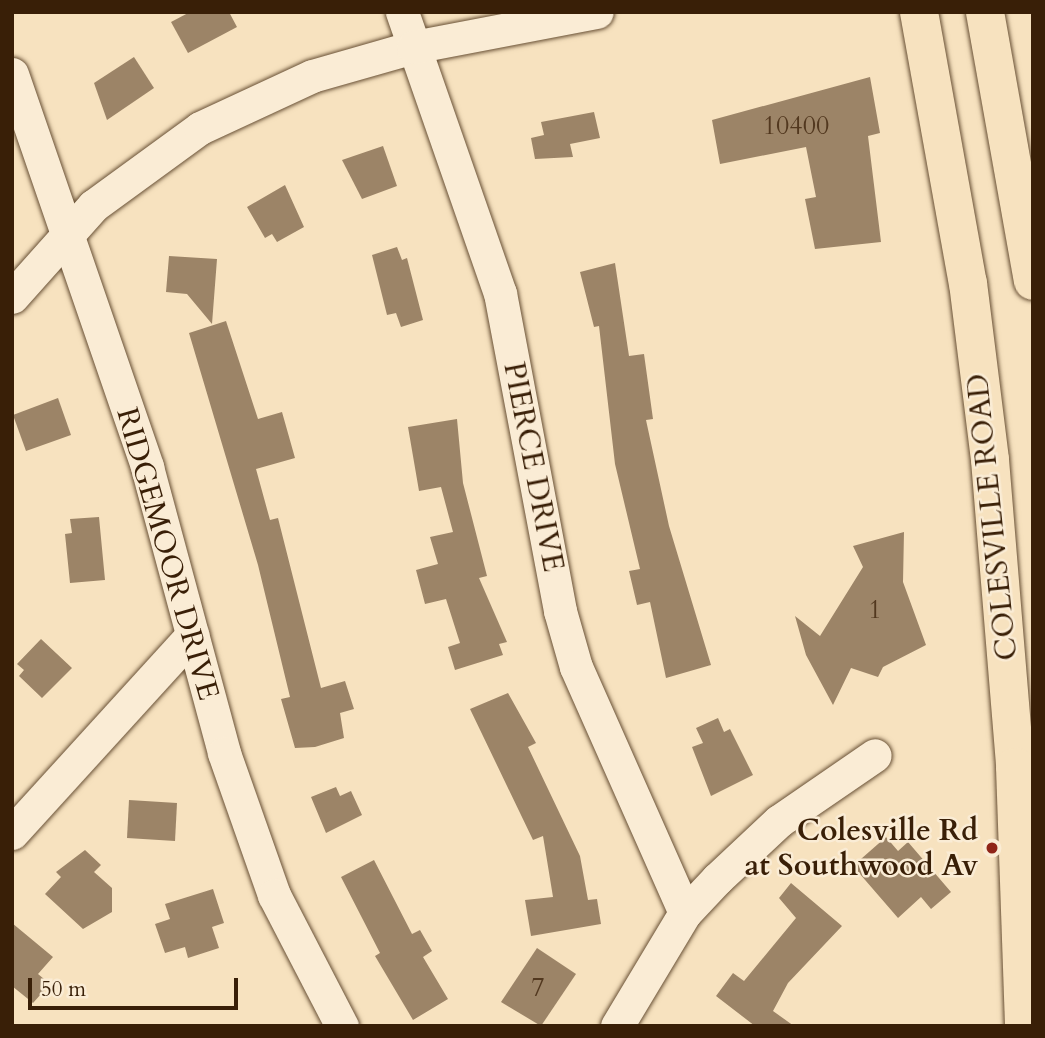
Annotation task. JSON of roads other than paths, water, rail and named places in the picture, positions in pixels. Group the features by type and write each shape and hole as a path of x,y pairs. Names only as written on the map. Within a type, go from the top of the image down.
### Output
{"highway":[{"name":"COLESVILLE ROAD","path":"919,12 968,283 990,460 1028,926 1024,1026"},
{"path":"985,12 1033,281"}],"street":[{"name":"PIERCE DRIVE","path":"402,12 500,293 560,611 576,667 685,913"},
{"path":"12,297 93,206 200,128 312,76 413,47 597,12"},
{"name":"RIDGEMOOR DRIVE","path":"12,75 147,467 192,635 274,895 342,1026"},
{"path":"12,834 192,635"},
{"path":"617,1026 685,913 779,821 875,755"}],"place":[{"name":"Colesville Rd at Southwood Av","path":"992,848"}]}
